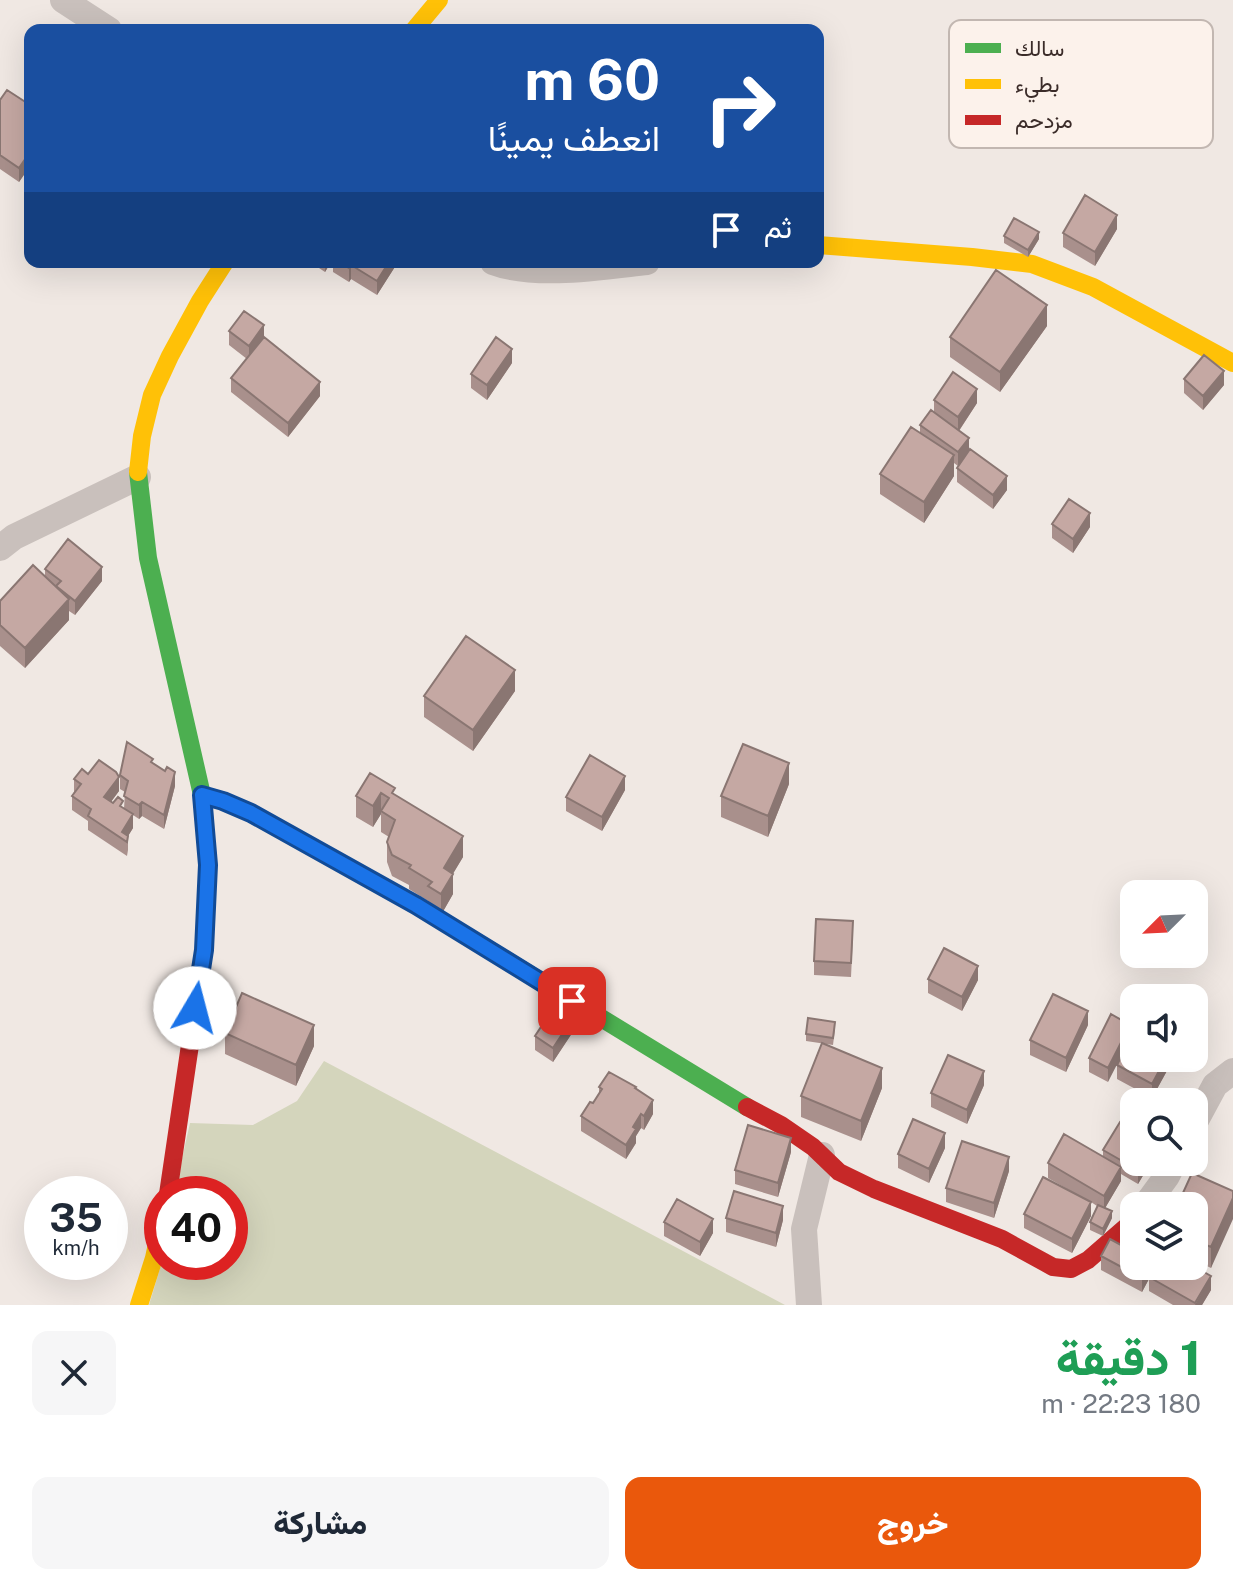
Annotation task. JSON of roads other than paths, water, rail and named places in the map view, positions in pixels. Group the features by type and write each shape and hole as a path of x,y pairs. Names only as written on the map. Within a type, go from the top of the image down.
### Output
{"street":[{"path":"63,0 100,24"},
{"path":"419,24 439,0"},
{"path":"824,245 1032,264 1093,287 1233,363"},
{"path":"171,1176 204,950 208,865 202,795 148,558 138,477 142,436 152,395 170,356 221,268"},
{"path":"524,268 556,271 586,268"},
{"path":"5,537 138,477"},
{"path":"202,795 251,813 416,905 728,1097 781,1125 822,1155 839,1172 874,1189 1002,1239 1053,1267 1071,1269 1088,1260 1120,1232"},
{"path":"1208,1098 1215,1085 1233,1071"},
{"path":"809,1305 804,1229 822,1155"},
{"path":"139,1305 147,1280"}]}
